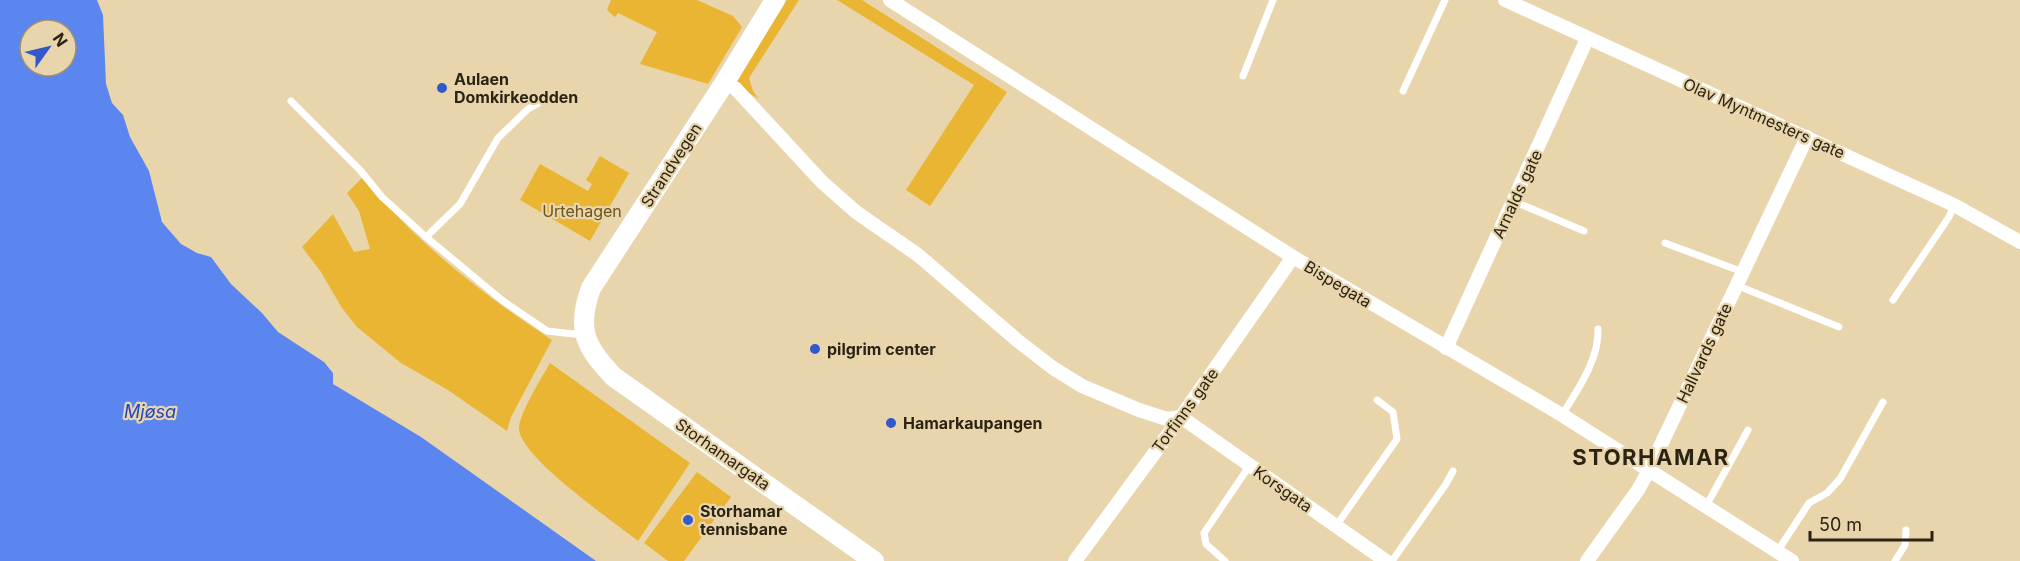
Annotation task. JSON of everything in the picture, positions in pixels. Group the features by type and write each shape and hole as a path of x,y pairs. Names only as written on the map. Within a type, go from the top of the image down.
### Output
{"main road":[{"name":"Strandvegen","path":"584,336 585,303 591,288 726,82 775,0"},
{"name":"Storhamargata","path":"584,336 600,362 614,377 874,561"}],"street":[{"name":"Bispegata","path":"890,0 1293,257 1562,415 1792,561"},
{"name":"Olav Myntmesters gate","path":"1505,0 1954,205 2020,242"},
{"name":"Arnalds gate","path":"1446,348 1587,39"},
{"path":"726,82 736,89 822,182 856,212 918,255 1053,368 1082,386 1110,399 1167,419 1181,417"},
{"name":"Hallvards gate","path":"1587,561 1638,490 1649,470 1807,137"},
{"name":"Torfinns gate","path":"1076,561 1293,257"},
{"name":"Korsgata","path":"1181,417 1386,561"}],"lane":[{"path":"1243,76 1273,0"},
{"path":"1403,91 1445,0"},
{"path":"291,101 360,170 382,197 503,301 547,331 584,336"},
{"path":"426,237 460,204 498,138 528,109 539,103"},
{"path":"1513,201 1584,231"},
{"path":"1893,300 1949,218 1954,205"},
{"path":"1665,243 1839,327"},
{"path":"1562,415 1595,356 1599,341 1598,329"},
{"path":"1336,526 1397,439 1393,412 1377,400"},
{"path":"1778,552 1809,503 1827,493 1840,479 1883,402"},
{"path":"1706,506 1748,430"},
{"path":"1225,561 1206,544 1204,533 1250,465"},
{"path":"1392,561 1453,471"},
{"path":"1895,561 1905,545 1906,530"}],"green space":[{"path":"611,0 697,0 733,16 742,27 708,84 640,64 657,32 618,13 615,17 607,10"},
{"path":"787,0 799,0 749,78 753,91 759,99 734,84"},
{"path":"837,0 862,0 1007,92 930,206 906,190 974,85"},
{"name":"Urtehagen","path":"600,156 629,173 590,241 520,200 540,164 588,191 592,184 586,180"},
{"path":"362,178 406,225 440,256 495,301 552,340 511,417 507,431 448,390 401,363 357,327 302,247 333,214 354,252 370,249 359,211 347,193"},
{"path":"550,363 690,463 638,541 551,472 523,441 519,429 522,415"},
{"name":"Storhamar tennisbane","path":"697,472 731,497 684,561 668,561 644,543"}],"water":[{"name":"Mjøsa","path":"0,0 97,0 103,15 106,84 112,103 123,115 130,137 149,171 162,222 181,244 197,253 211,257 231,284 262,313 278,332 324,362 333,373 333,384 421,437 596,561 0,561"}],"place":[{"name":"Aulaen Domkirkeodden","path":"442,88"},
{"name":"pilgrim center","path":"815,349"},
{"name":"Hamarkaupangen","path":"891,423"},
{"name":"Storhamar tennisbane","path":"688,520"}],"district":[{"name":"STORHAMAR","path":"1651,457"}]}
